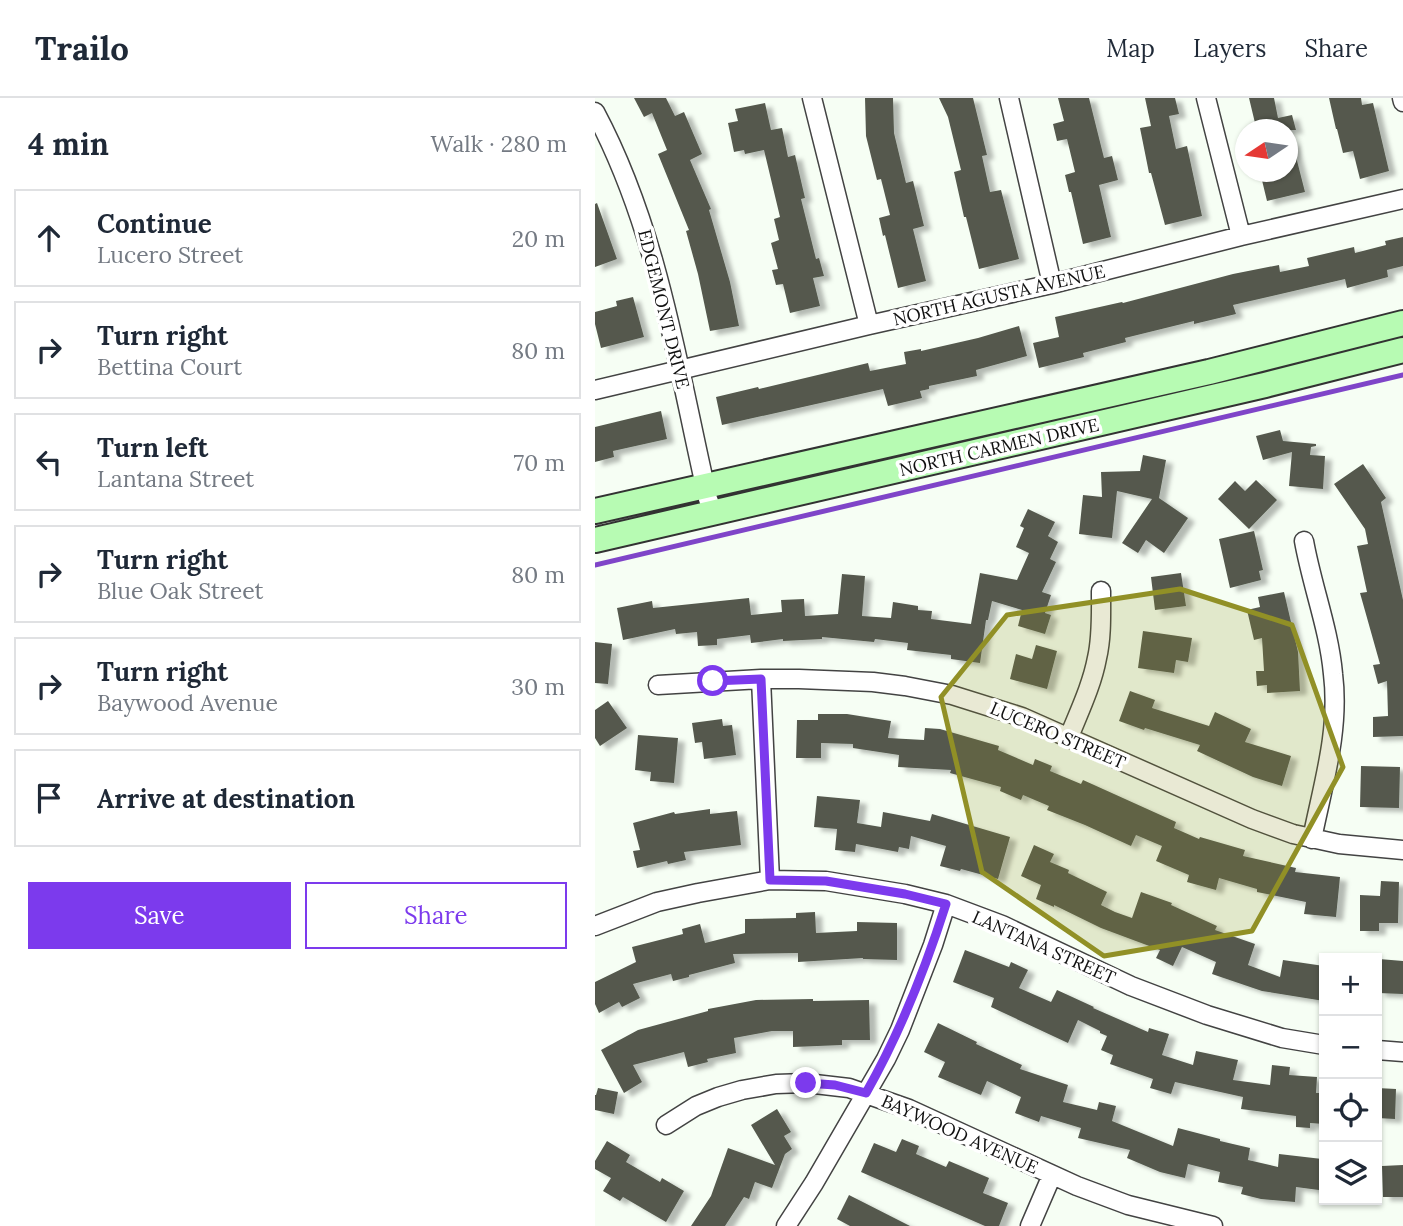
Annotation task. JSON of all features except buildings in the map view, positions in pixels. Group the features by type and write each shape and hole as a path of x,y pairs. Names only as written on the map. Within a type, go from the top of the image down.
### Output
{"main road":[{"name":"NORTH CARMEN DRIVE","path":"595,511 1209,372 1403,323"},
{"name":"NORTH CARMEN DRIVE","path":"595,540 1252,388 1403,350"}],"street":[{"path":"812,98 869,325"},
{"path":"1009,98 1052,284"},
{"path":"1206,98 1241,236"},
{"name":"EDGEMONT DRIVE","path":"595,112 638,208 680,369 713,512"},
{"name":"NORTH AGUSTA AVENUE","path":"595,390 1403,199"},
{"path":"1304,541 1333,672 1335,699 1331,753 1312,839"},
{"path":"1069,737 1097,658 1101,591"},
{"path":"761,679 770,880"},
{"name":"LUCERO STREET","path":"658,685 761,679 873,682 952,695 1022,717 1252,819 1293,834 1312,839 1403,850"},
{"name":"LANTANA STREET","path":"595,926 657,902 698,892 770,880 826,881 905,894 946,904 1002,925 1099,972 1172,1003 1282,1038 1319,1044"},
{"path":"786,1226 814,1183 900,1030 946,904"},
{"path":"1382,1050 1403,1052"},
{"name":"BAYWOOD AVENUE","path":"666,1125 696,1107 742,1090 776,1084 835,1085 909,1109 1077,1186 1128,1205 1213,1226"},
{"path":"1030,1226 1052,1175"}],"highlighted area":[{"path":"1180,589 1292,625 1343,767 1252,931 1104,956 982,872 941,697 1007,615"}],"waterway":[{"path":"595,565 1403,375"}],"route":[{"path":"713,681 761,679 770,880 826,881 905,894 946,904 900,1030 866,1093 835,1085 806,1083"}]}
